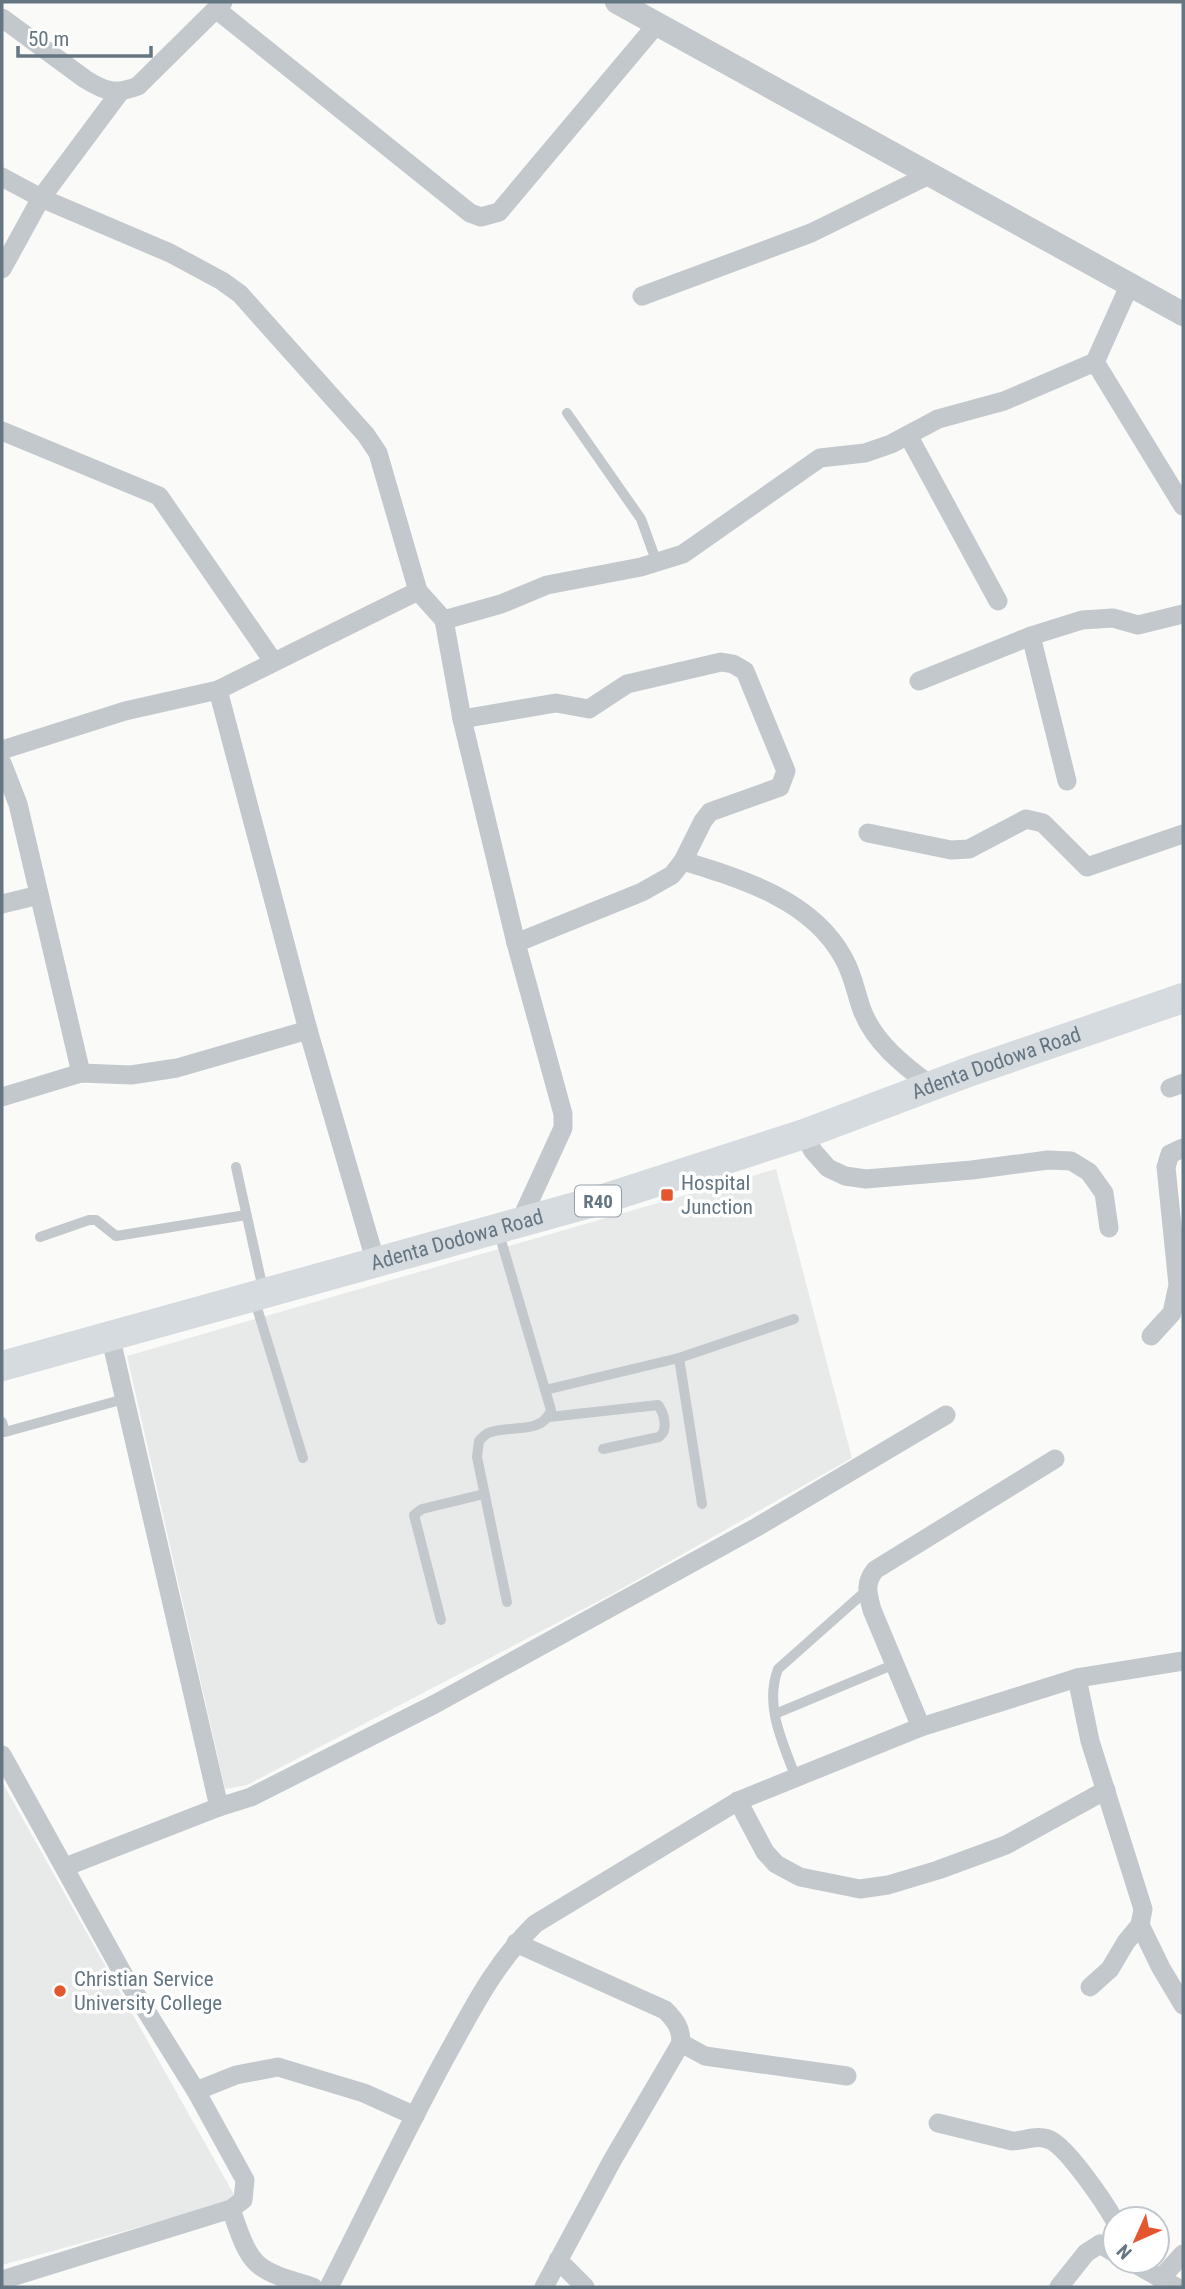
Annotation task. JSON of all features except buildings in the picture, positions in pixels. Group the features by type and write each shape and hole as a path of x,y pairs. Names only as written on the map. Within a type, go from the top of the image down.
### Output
{"main road":[{"name":"Adenta Dodowa Road","path":"2,1366 508,1227 804,1134 930,1085 1183,998"}],"street":[{"path":"617,2 1183,314"},
{"path":"2,18 96,86 120,92 138,86 220,5 470,214 481,217 489,217 499,212 657,24"},
{"path":"2,269 41,198 120,92"},
{"path":"642,296 811,233 929,175"},
{"path":"2,177 41,198 170,253 202,269 240,294 366,435 378,453 418,591 444,620 462,719 516,943 560,1098 563,1128 508,1227"},
{"path":"444,620 501,604 547,585 657,563 683,554 820,458 865,453 891,444 938,419 1004,401 1094,362 1130,284"},
{"path":"1094,362 1183,506"},
{"path":"2,431 159,496 274,661"},
{"path":"908,435 998,601"},
{"path":"2,750 125,711 218,690 418,591"},
{"path":"919,681 1031,636 1082,620 1113,618 1139,625 1181,620"},
{"path":"1031,636 1067,782"},
{"path":"462,719 556,703 589,709 627,684 721,662 733,664 745,671 786,771 780,787 710,812 683,861 672,875 642,892 516,943"},
{"path":"218,690 308,1030 376,1263"},
{"path":"2,763 18,804 81,1073"},
{"path":"868,833 951,850 969,849 1026,819 1043,823 1087,867 1183,834"},
{"path":"683,861 768,891 801,911 825,934 844,959 863,1013 881,1042 902,1065 930,1085"},
{"path":"2,904 39,894"},
{"path":"2,1097 81,1073 131,1075 177,1068 308,1030"},
{"path":"804,1134 813,1151 828,1168 845,1176 866,1179 1048,1160 1071,1161 1089,1172 1104,1193 1108,1228"},
{"path":"1151,1336 1172,1313 1178,1285 1166,1167 1170,1154 1183,1148"},
{"path":"110,1335 219,1807"},
{"path":"65,1867 251,1797 435,1704 757,1527 946,1415"},
{"path":"922,1727 872,1610 867,1590 869,1579 875,1570 1055,1459"},
{"path":"329,2287 415,2116 489,1978 516,1943 535,1924 738,1801 922,1727 1077,1678 1183,1661"},
{"path":"1077,1678 1090,1741 1141,1898 1143,1916 1140,1925 1110,1969 1090,1987"},
{"path":"2,1755 122,1972 196,2091 245,2180 243,2200 231,2208 2,2280"},
{"path":"738,1801 765,1852 776,1864 800,1877 860,1889 888,1885 939,1870 1006,1844 1106,1790"},
{"path":"1140,1925 1183,2005"},
{"path":"516,1943 665,2010 677,2022 681,2033 681,2043 544,2287"},
{"path":"681,2043 705,2056 847,2077"},
{"path":"196,2091 236,2075 278,2067 351,2088 415,2116"},
{"path":"939,2123 1012,2141 1034,2137 1050,2140 1084,2175 1104,2205"},
{"path":"231,2208 244,2246 257,2266 313,2287"},
{"path":"1059,2287 1086,2253 1101,2245"},
{"path":"1168,2283 1183,2254"},
{"path":"558,2260 585,2287"}],"lane":[{"path":"568,413 641,519 657,563"},
{"path":"236,1167 258,1295 303,1458"},
{"path":"40,1237 89,1220 96,1220 116,1236 246,1215"},
{"path":"508,1227 551,1410 549,1417"},
{"path":"545,1390 678,1359 794,1319"},
{"path":"678,1359 702,1504"},
{"path":"3,1429 124,1399"},
{"path":"507,1602 477,1457 479,1441 488,1433 540,1424 549,1417 658,1405 662,1410 664,1434 603,1449"},
{"path":"441,1620 414,1516 422,1509 484,1494"},
{"path":"796,1778 775,1714 773,1683 778,1669 867,1590"},
{"path":"775,1714 895,1664"}],"shaded area":[{"path":"776,1169 852,1458 614,1593 247,1785 225,1789 127,1356"},
{"name":"Christian Service University College","path":"2,1782 237,2200 2,2265"}],"place":[{"name":"Hospital Junction","path":"667,1195"},
{"name":"Christian Service University College","path":"60,1991"}]}
